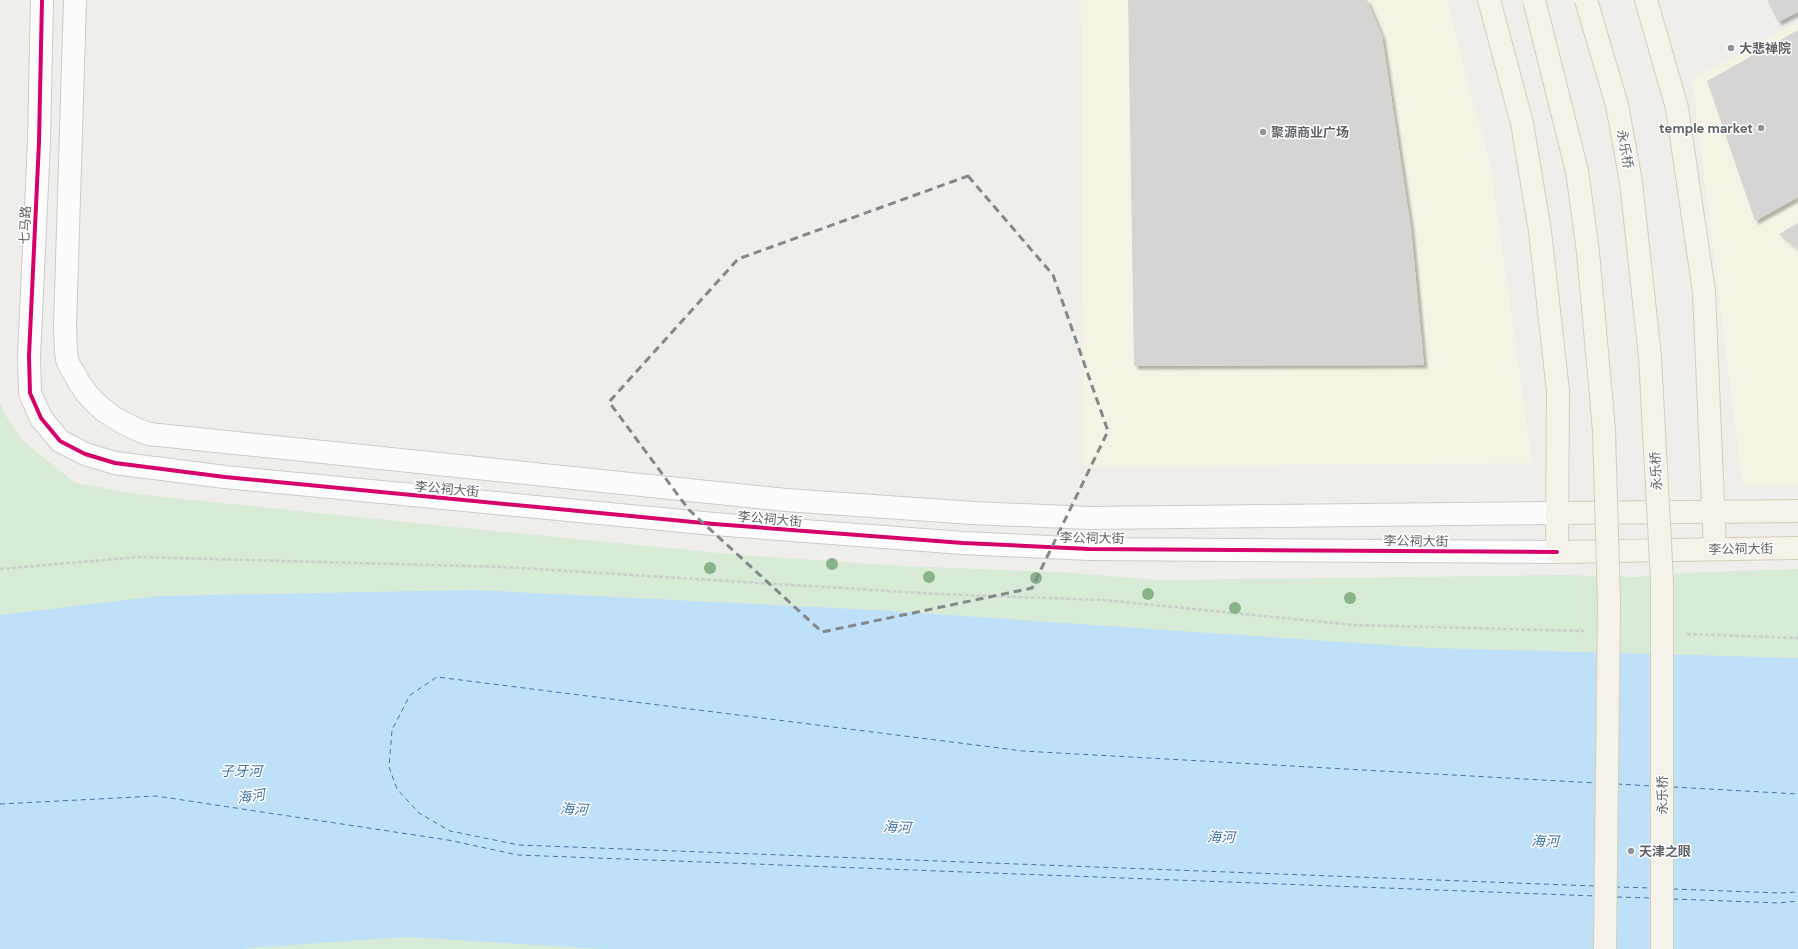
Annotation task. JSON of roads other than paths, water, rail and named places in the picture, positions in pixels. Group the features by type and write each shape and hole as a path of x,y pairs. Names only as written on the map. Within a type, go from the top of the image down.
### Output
{"main road":[{"path":"1489,0 1522,122 1540,231 1558,391 1556,513 1557,552"},
{"path":"1534,0 1577,171 1588,252 1604,430 1609,603 1606,949"},
{"name":"永乐桥","path":"1586,0 1617,105 1631,182 1650,356 1662,581 1662,949"},
{"path":"1646,0 1677,108 1704,292 1715,511 1715,549"},
{"name":"李公祠大街","path":"1556,513 1798,511"},
{"name":"李公祠大街","path":"1557,552 1798,548"}],"street":[{"name":"七马路","path":"42,0 39,142 29,356 30,393 41,418 60,441"},
{"name":"李公祠大街","path":"75,0 65,328 67,361 78,384 108,416 129,427 149,434 824,503 974,513 1088,518 1556,513"},
{"name":"李公祠大街","path":"60,441 85,454 115,463 217,476 860,536 963,543 1089,548 1557,552"}],"water":[{"name":"子牙河","path":"473,590 875,610 1431,648 1798,658 1798,949 605,949 406,937 238,949 0,949 0,615 160,596"}],"place":[{"name":"大悲禅院","path":"1731,48"},
{"name":"temple market","path":"1761,128"},
{"name":"聚源商业广场","path":"1263,132"},
{"name":"天津之眼","path":"1631,851"}],"water label":[{"name":"海河","path":"251,796"},
{"name":"海河","path":"574,809"},
{"name":"海河","path":"897,827"},
{"name":"海河","path":"1221,837"},
{"name":"海河","path":"1545,841"}]}
